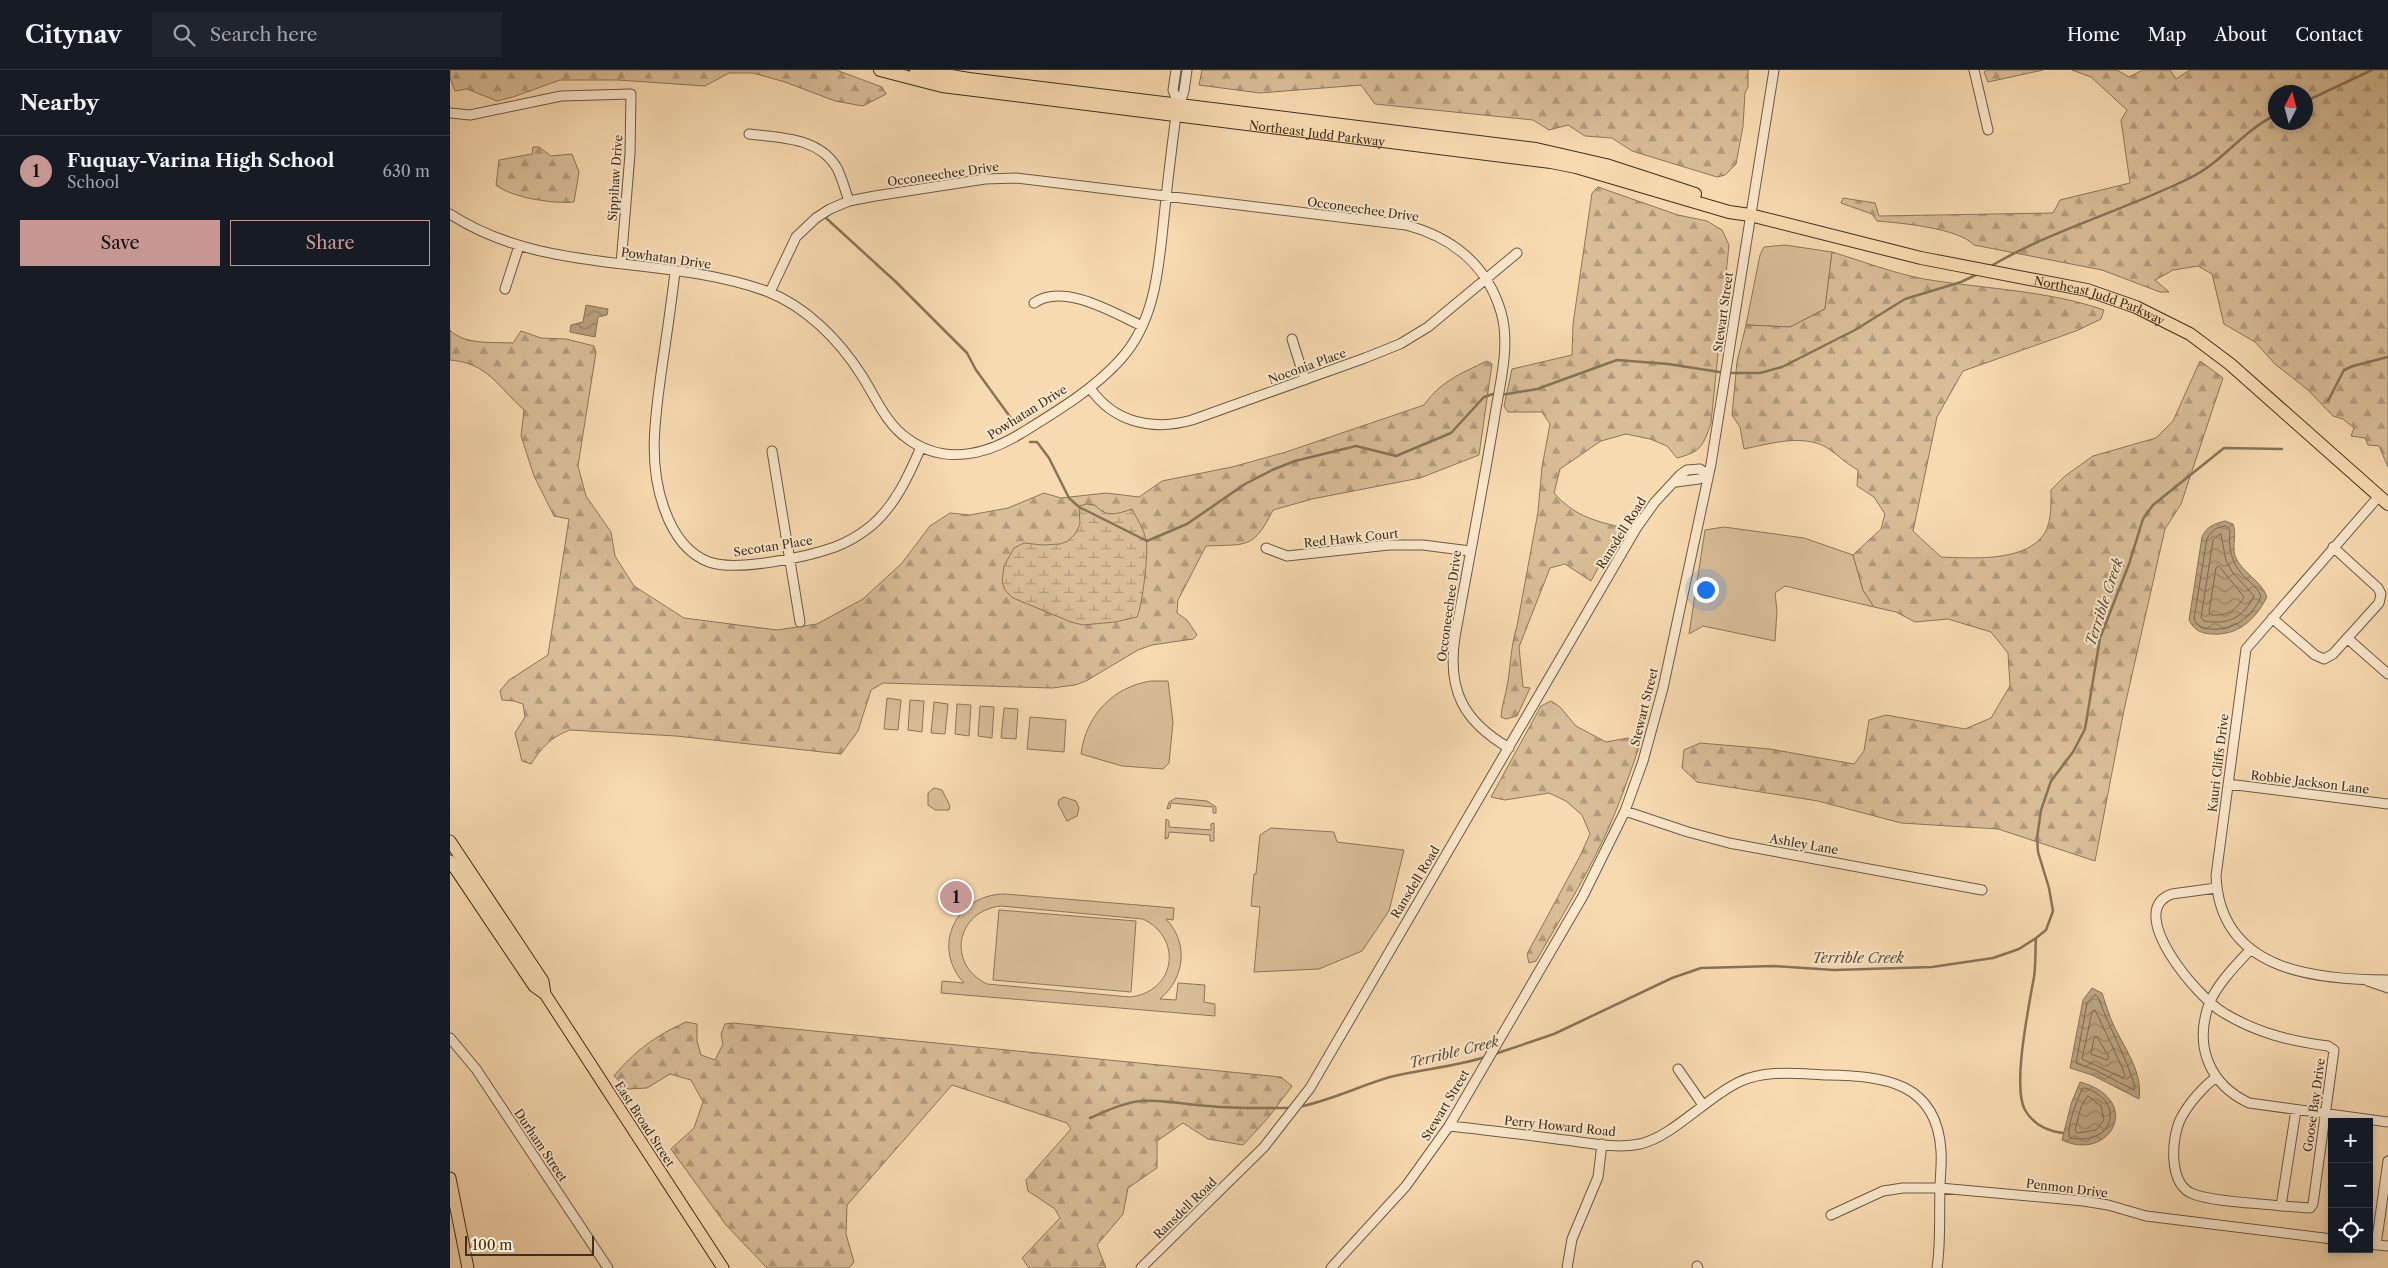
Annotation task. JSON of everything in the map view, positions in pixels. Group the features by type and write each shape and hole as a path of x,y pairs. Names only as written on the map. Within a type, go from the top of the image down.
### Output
{"highway":[{"name":"Northeast Judd Parkway","path":"880,70 942,86 1536,149 1606,165 1730,205 1750,214 1921,258 2087,290 2136,307 2190,334 2230,364 2384,500"},
{"name":"Northeast Judd Parkway","path":"916,70 1177,110"}],"main road":[{"name":"East Broad Street","path":"450,841 543,981 545,994"},
{"name":"East Broad Street","path":"450,862 534,986 545,994 723,1268"},
{"path":"450,1178 468,1268"}],"street":[{"path":"1176,70 1173,90 1177,110"},
{"path":"1177,110 1184,91 1187,70"},
{"name":"Stewart Street","path":"1331,1268 1406,1186 1449,1126 1583,896 1625,811 1657,711 1708,475 1726,376 1774,70"},
{"path":"1974,70 1988,130"},
{"name":"Sippihaw Drive","path":"450,113 470,115 561,96 631,94 630,154 621,264"},
{"name":"Powhatan Drive","path":"450,214 478,229 520,246 558,256 718,278 770,292 803,312 842,348 891,424 909,440 921,447 952,455 966,455 993,449 1031,427 1090,388 1121,359 1142,326 1157,277 1177,110"},
{"path":"749,134 805,142 820,150 833,162 838,170 849,201"},
{"name":"Occoneechee Drive","path":"770,292 796,237 816,218 849,201 1001,178 1406,225 1437,235 1461,250 1476,265 1501,313 1505,334 1489,451 1454,647 1454,679 1468,715 1480,728 1509,748"},
{"path":"505,289 520,246"},
{"name":"Noconia Place","path":"1090,388 1102,403 1125,418 1141,424 1166,426 1192,420 1383,352 1414,336 1464,299 1517,253"},
{"name":"Secotan Place","path":"675,272 653,437 655,470 663,508 681,542 688,550 708,561 730,566 789,558 834,548 871,526 886,511 900,491 921,447"},
{"path":"1034,304 1049,295 1065,296 1104,308 1142,326"},
{"path":"1292,339 1305,380"},
{"path":"772,451 800,622"},
{"name":"Ransdell Road","path":"1141,1268 1264,1147 1310,1088 1637,527 1655,502 1676,482 1700,479 1708,475"},
{"name":"Kauri Cliffs Drive","path":"2384,500 2333,547 2246,649 2217,864 2216,888 2229,923 2251,950 2268,962 2287,969 2368,981 2388,988"},
{"name":"Red Hawk Court","path":"1266,548 1287,556 1389,545 1423,545 1470,551"},
{"path":"2272,618 2319,658 2330,657 2379,603 2381,594 2369,578 2333,547"},
{"path":"2348,638 2388,674"},
{"name":"Robbie Jackson Lane","path":"2228,784 2388,804"},
{"name":"Ashley Lane","path":"1625,811 1688,832 1729,843 1982,890"},
{"name":"Goose Bay Drive","path":"2216,888 2165,896 2160,900 2154,912 2159,933 2192,987 2223,1013 2267,1035 2332,1048 2334,1055 2310,1208 2282,1206"},
{"path":"2251,950 2223,982 2210,1004 2202,1036 2205,1052 2216,1076 2229,1092 2249,1103 2388,1122"},
{"name":"Kauri Cliffs Drive","path":"2368,981 2388,980"},
{"name":"Durham Street","path":"450,1038 476,1069 608,1268"},
{"path":"1678,1069 1703,1105"},
{"name":"Perry Howard Road","path":"1449,1126 1623,1146 1642,1144 1663,1134 1739,1082 1763,1075 1858,1076 1892,1082 1916,1096 1933,1119 1941,1151 1936,1268"},
{"path":"2216,1076 2205,1086 2182,1117 2174,1152 2177,1180 2183,1188 2192,1194 2282,1206 2296,1110"},
{"path":"1567,1268 1572,1239 1598,1177 1602,1144"},
{"path":"2388,1161 2373,1245 2388,1246"},
{"name":"Penmon Drive","path":"1831,1215 1883,1191 1903,1188 1940,1188 2084,1201 2108,1205 2146,1216 2328,1239"}],"green space":[{"path":"450,70 836,70 882,87 886,94 863,106 835,101 785,82 753,73 729,73 705,86 618,80 560,80 497,101 467,89 455,91 450,78"},
{"path":"1202,70 1748,70 1748,87 1745,93 1743,126 1736,164 1725,175 1717,177 1632,151 1612,138 1585,136 1568,125 1549,130 1533,120 1375,104 1361,85 1260,93 1199,85"},
{"path":"1987,70 2043,70 1988,82 1984,72"},
{"path":"2072,70 2117,70 2129,77 2143,70 2170,70 2176,79 2190,70 2388,70 2388,467 2379,446 2368,445 2365,438 2351,436 2354,428 2343,419 2333,416 2308,390 2275,364 2255,342 2224,324 2212,274 2198,266 2173,270 2155,280 2169,292 2160,292 2102,270 1974,245 1966,239 1943,230 1877,221 1872,214 1841,203 1843,198 1875,203 1879,216 2053,213 2060,200 2130,183 2121,120 2127,110 2091,77"},
{"path":"533,147 539,147 551,156 572,154 579,172 574,202 556,202 522,197 503,190 496,185 499,160 532,154"},
{"path":"1598,187 1678,215 1707,221 1722,230 1729,245 1711,423 1700,447 1685,456 1677,458 1667,446 1650,439 1626,434 1601,441 1560,469 1554,493 1561,500 1584,516 1620,527 1591,581 1565,564 1550,568 1519,647 1523,687 1530,688 1517,716 1506,719 1501,717 1513,640 1538,512 1542,467 1550,424 1542,412 1508,412 1504,406 1512,369 1572,355 1573,324 1592,193"},
{"path":"1785,245 1832,252 1825,309 1790,327 1746,325 1760,255 1764,247"},
{"path":"1832,252 1924,279 2037,294 2082,303 2104,310 2101,319 2076,331 1963,371 1937,417 1913,531 1941,557 1994,557 2008,555 2032,546 2041,538 2047,528 2050,516 2051,490 2065,476 2093,456 2156,438 2173,421 2200,361 2223,378 2181,504 2165,529 2124,710 2095,861 1998,829 1901,823 1818,801 1697,782 1682,768 1684,750 1700,743 1770,749 1854,764 1864,751 1869,720 1886,715 1965,729 1991,718 2010,686 2008,653 1991,632 1948,619 1915,622 1896,612 1874,607 1863,590 1853,555 1881,529 1885,514 1874,497 1857,486 1858,470 1826,447 1812,442 1783,441 1744,449 1740,427 1732,415 1737,362 1746,325 1790,327 1825,309"},
{"path":"450,330 463,338 479,342 513,343 521,331 541,338 566,339 594,346 596,352 578,466 586,496 611,532 615,556 634,586 684,618 777,630 817,624 863,599 902,563 930,526 950,513 970,515 1008,508 1044,493 1061,498 1106,493 1139,497 1162,481 1232,467 1286,452 1424,405 1437,390 1452,379 1487,361 1492,364 1479,455 1420,478 1312,499 1273,510 1260,532 1247,542 1206,546 1178,600 1177,613 1187,620 1197,635 1193,639 1152,645 1138,650 1086,681 1075,685 1052,688 883,683 871,690 858,731 841,754 676,736 570,730 547,743 531,764 522,761 515,733 525,717 523,704 502,700 500,691 509,680 548,655 569,519 554,516 534,476 521,436 524,410 483,371 463,362 450,360"},
{"path":"1095,505 1103,512 1112,514 1132,509 1142,528 1146,540 1147,555 1143,592 1137,617 1115,622 1083,625 1071,622 1013,598 1005,590 1002,582 1004,566 1014,548 1024,543 1042,545 1060,544 1068,541 1076,533 1080,524 1079,506"},
{"path":"1724,527 1804,538 1853,555 1863,590 1874,607 1785,586 1775,593 1777,611 1775,641 1703,626 1689,634 1705,530"},
{"path":"1151,681 1168,681 1173,722 1169,763 1163,769 1122,766 1081,754 1089,727 1095,715 1104,705 1113,696 1125,689"},
{"path":"887,698 901,700 898,730 884,729"},
{"path":"910,700 924,701 922,732 908,730"},
{"path":"1551,701 1560,707 1576,726 1606,742 1628,738 1640,744 1618,804 1595,856 1536,961 1529,963 1527,954 1590,834 1582,815 1566,801 1549,793 1505,800 1491,797 1541,706"},
{"path":"934,702 948,704 945,734 931,733"},
{"path":"957,704 971,705 969,736 955,734"},
{"path":"980,706 994,707 992,738 978,736"},
{"path":"1004,708 1018,709 1016,739 1001,738"},
{"path":"1030,717 1066,720 1064,752 1027,749"},
{"path":"934,788 942,790 950,806 949,810 935,810 928,805 928,793"},
{"path":"1064,797 1076,801 1079,808 1077,816 1067,821 1058,804 1059,800"},
{"path":"1176,798 1207,801 1216,807 1216,813 1213,813 1213,807 1171,803 1170,808 1167,809 1169,802"},
{"path":"1166,819 1169,821 1169,827 1211,830 1211,824 1214,823 1214,841 1210,841 1210,835 1169,832 1168,838 1165,839"},
{"path":"1271,828 1334,832 1337,842 1404,850 1389,911 1362,951 1319,969 1254,972 1260,907 1251,906 1254,874 1256,874 1260,835"},
{"path":"1005,894 1174,908 1173,920 1166,919 1178,939 1181,949 1181,960 1175,981 1160,999 1176,1000 1178,983 1205,985 1204,1002 1215,1004 1215,1016 941,993 942,981 964,983 954,969 949,953 949,939 954,925 962,912 988,896","holes":["1001,906 1143,919 1156,928 1165,939 1169,951 1169,964 1165,975 1157,986 1145,993 1130,997 987,984 974,975 966,964 962,952 962,939 966,928 974,917 986,910"]},
{"path":"999,910 1136,921 1131,992 993,980"},
{"path":"686,1022 697,1024 697,1041 701,1055 715,1060 723,1044 721,1034 725,1024 733,1023 1281,1077 1292,1086 1268,1118 1243,1145 1208,1139 1183,1123 1157,1141 1157,1168 1128,1188 1123,1214 1097,1245 1106,1268 1029,1268 1022,1258 1060,1218 1055,1209 1028,1191 1026,1180 1071,1129 1067,1123 952,1085 847,1205 846,1234 854,1262 849,1268 767,1268 726,1225 671,1149 694,1128 703,1102 691,1080 670,1074 647,1088 628,1089 614,1076 629,1059 647,1045 666,1032"}],"water":[{"path":"586,305 608,309 607,315 598,317 595,337 570,332 571,325 583,322"},
{"path":"2225,521 2233,524 2235,532 2234,552 2238,562 2260,586 2267,597 2257,613 2245,625 2221,634 2207,634 2195,629 2189,620 2202,537 2211,526"},
{"path":"2092,988 2102,993 2112,1022 2136,1070 2140,1089 2139,1099 2092,1075 2070,1068 2083,1000"},
{"path":"2080,1082 2100,1091 2111,1102 2116,1114 2113,1126 2106,1137 2094,1143 2079,1145 2062,1140 2071,1104"}],"waterway":[{"path":"2313,98 2372,70"},
{"path":"1991,266 2040,241 2190,178 2213,164 2253,129 2268,119"},
{"path":"826,218 896,282 967,353 976,370 1016,425"},
{"path":"1501,395 1537,389 1617,360 1668,364 1726,373 1760,373 1782,367 1855,330 1905,299 1961,282 1978,274"},
{"name":"Terrible Creek","path":"2328,401 2344,370 2388,357"},
{"path":"1030,442 1037,442 1049,458 1069,498 1079,507 1147,541 1187,524 1245,484 1295,461 1356,446 1396,456 1451,433 1484,397 1493,394"},
{"name":"Terrible Creek","path":"1495,1054 1554,1034 1672,978 1701,968 1774,966 1834,970 1932,967 1993,958 2019,949 2036,938 2046,930 2053,911 2049,888 2038,852 2037,838 2041,810 2051,781 2073,752 2085,729 2100,638 2129,564 2143,519 2153,505 2224,448 2282,449"},
{"path":"2036,938 2035,972 2021,1065 2021,1099 2028,1115 2036,1123 2051,1131 2063,1133"},
{"name":"Terrible Creek","path":"1298,1107 1322,1101 1390,1077 1485,1057"},
{"name":"Terrible Creek","path":"1090,1118 1121,1105 1141,1101 1229,1108 1290,1108"}],"place":[{"name":"Fuquay-Varina High School","path":"956,897"}]}
